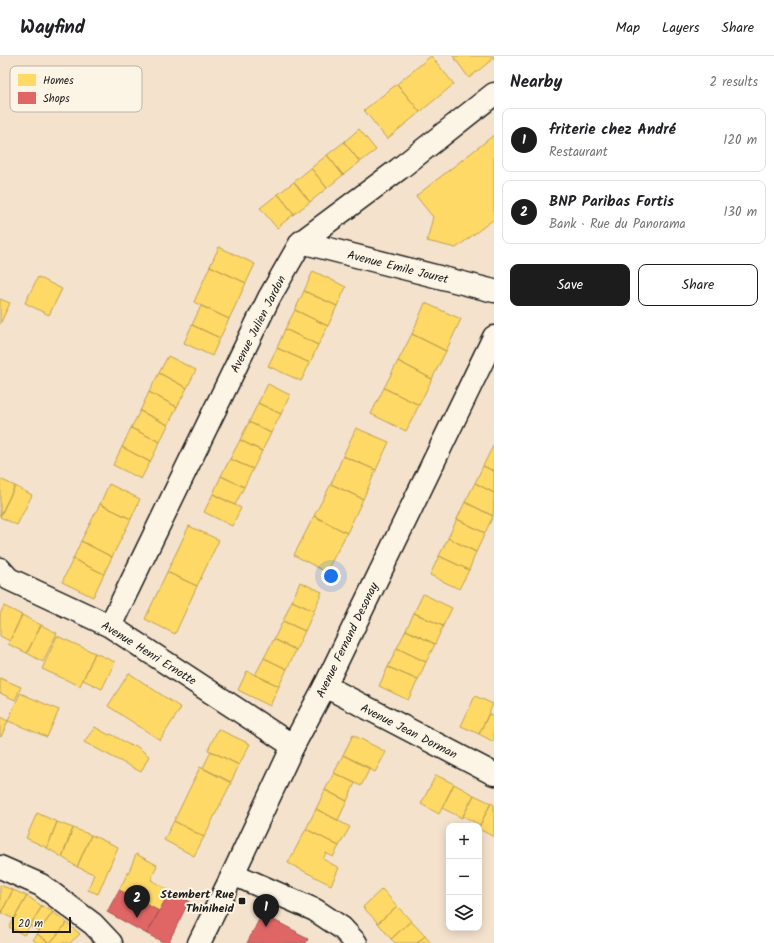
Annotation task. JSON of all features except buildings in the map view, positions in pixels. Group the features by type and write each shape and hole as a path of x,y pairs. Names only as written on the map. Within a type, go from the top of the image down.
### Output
{"street":[{"name":"Avenue Julien Jardon","path":"110,626 269,298 301,242 399,169 494,94"},
{"name":"Avenue Emile Jouret","path":"301,242 494,291"},
{"name":"Avenue Fernand Desonay","path":"198,943 233,874 293,746 325,686 494,337"},
{"name":"Avenue Henri Ernotte","path":"0,569 9,579 110,626 293,746"},
{"name":"Avenue Jean Dorman","path":"325,686 494,774"},
{"path":"0,867 41,885 93,924 111,943"},
{"path":"233,874 251,880 315,910 342,928 356,943"}],"place":[{"name":"Stembert Rue Thiniheid","path":"242,901"},
{"name":"BNP Paribas Fortis","path":"137,918"},
{"name":"friterie chez André","path":"266,927"}]}
